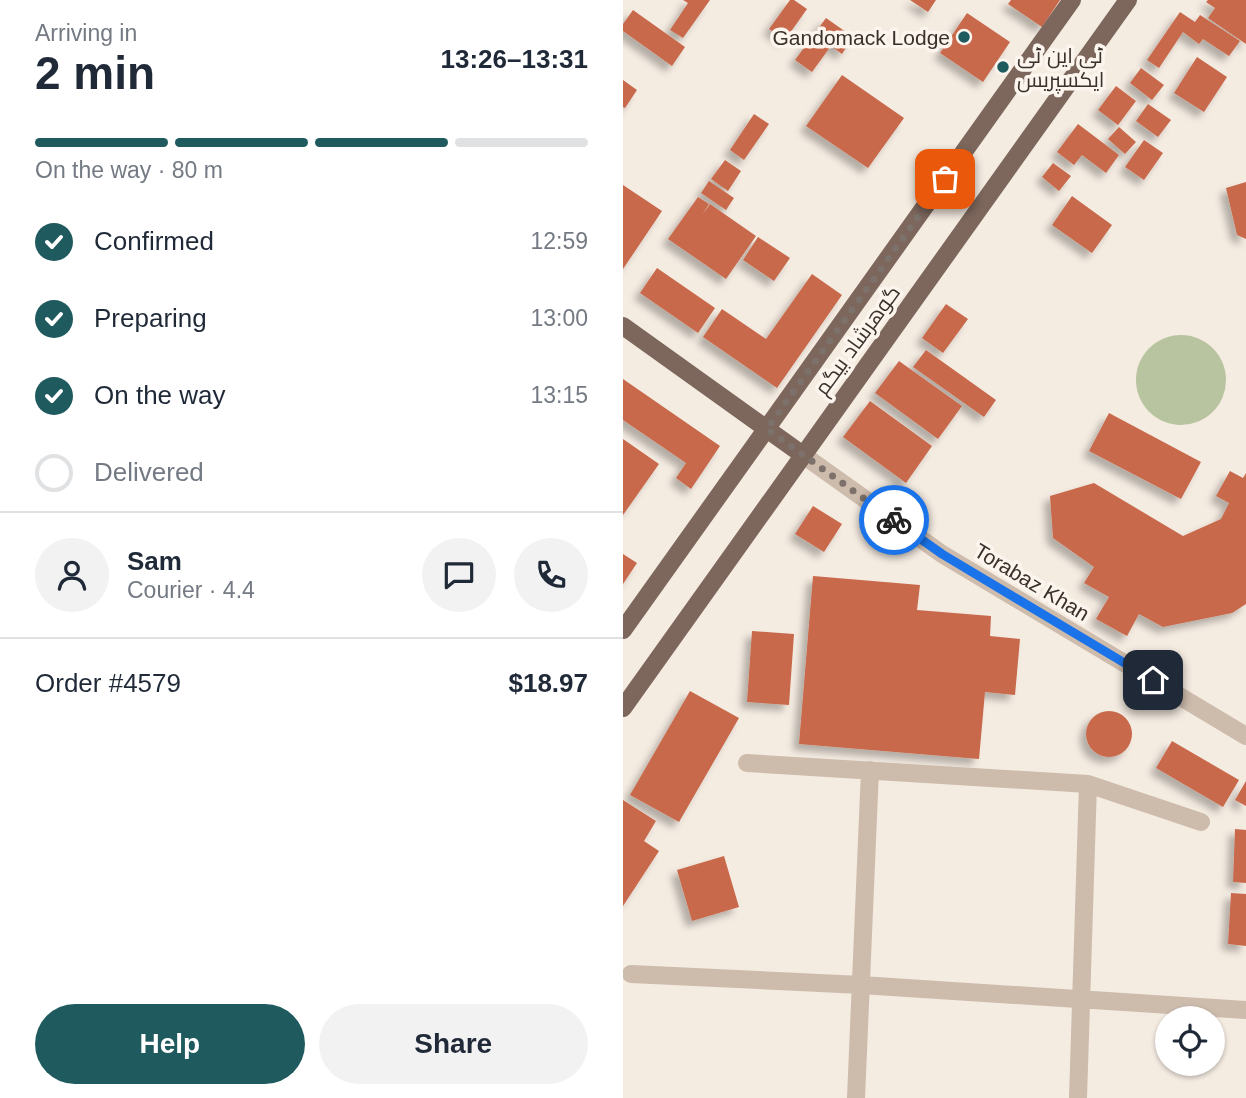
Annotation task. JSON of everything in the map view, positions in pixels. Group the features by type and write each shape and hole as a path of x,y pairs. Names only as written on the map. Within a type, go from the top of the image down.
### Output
{"main road":[{"name":"گوهرشاد بیگم","path":"623,630 1072,0"},
{"name":"گوهرشاد بیگم","path":"623,708 1128,0"},
{"path":"623,326 803,455"}],"street":[{"name":"Torabaz Khan","path":"803,455 942,554 1246,736"},
{"path":"747,763 1089,783 1201,822"},
{"path":"856,1098 870,770"},
{"path":"1078,1098 1089,783"},
{"path":"631,974 861,985 1246,1010"}],"green space":[{"path":"1172,335 1190,335 1206,342 1219,355 1226,371 1226,389 1219,405 1206,418 1190,425 1172,425 1156,418 1143,405 1136,389 1136,371 1143,355 1156,342"}],"building":[{"path":"683,0 710,0 683,38 670,30 688,3"},
{"path":"790,0 807,9 785,40 769,29"},
{"path":"910,0 936,0 928,12"},
{"path":"1011,0 1060,0 1042,27 1008,4"},
{"path":"1246,0 1246,44 1208,18 1215,8 1206,2"},
{"path":"633,10 685,47 672,66 623,31 623,24"},
{"path":"1180,12 1195,22 1200,15 1240,41 1229,56 1203,39 1199,44 1183,32 1159,68 1147,60"},
{"path":"967,13 1010,42 983,82 940,53"},
{"path":"826,18 853,37 842,54 831,46 812,72 795,60"},
{"path":"1197,57 1227,77 1204,112 1174,93"},
{"path":"1141,68 1164,85 1152,100 1130,83"},
{"path":"842,75 904,118 868,168 806,126"},
{"path":"623,80 637,90 625,108 623,107"},
{"path":"1116,86 1136,101 1118,125 1098,110"},
{"path":"1148,104 1171,120 1158,137 1136,121"},
{"path":"754,114 769,124 744,160 730,150"},
{"path":"1078,124 1119,155 1106,173 1082,155 1074,165 1057,152"},
{"path":"1119,127 1136,142 1125,154 1108,139"},
{"path":"1144,140 1163,153 1144,180 1125,167"},
{"path":"725,160 741,171 728,191 711,179"},
{"path":"1053,163 1071,176 1059,191 1042,177"},
{"path":"709,181 734,198 726,210 701,193"},
{"path":"1246,182 1246,239 1237,235 1226,188"},
{"path":"623,185 662,211 623,269"},
{"path":"1072,196 1112,225 1092,253 1052,225"},
{"path":"698,197 709,204 702,215 710,204 756,236 726,279 668,239"},
{"path":"758,237 790,258 774,281 743,260"},
{"path":"657,268 715,308 698,333 640,293"},
{"path":"812,274 842,295 777,388 703,337 722,309 766,339"},
{"path":"946,304 968,319 943,353 922,338"},
{"path":"926,350 996,400 984,417 913,367"},
{"path":"899,361 962,406 938,439 875,393"},
{"path":"623,379 720,446 691,489 676,478 686,463 623,420"},
{"path":"870,401 932,446 906,483 843,437"},
{"path":"1109,413 1201,462 1181,499 1089,451"},
{"path":"623,439 659,464 623,515"},
{"path":"1230,471 1243,478 1246,473 1246,604 1232,613 1163,627 1139,614 1127,636 1096,619 1109,597 1084,583 1094,567 1053,538 1050,496 1094,483 1183,536 1221,519 1229,503 1216,496"},
{"path":"813,506 842,524 824,552 795,534"},
{"path":"623,554 637,563 623,584"},
{"path":"813,576 920,585 917,610 991,616 990,636 1020,639 1015,695 985,692 979,759 799,744"},
{"path":"752,631 794,634 789,705 747,702"},
{"path":"690,691 739,718 679,822 630,795"},
{"path":"1109,711 1125,718 1132,734 1125,750 1109,757 1093,750 1086,734 1093,718"},
{"path":"1172,741 1239,780 1223,807 1156,768"},
{"path":"1246,781 1246,806 1235,800"},
{"path":"623,800 656,821 644,841 659,851 623,906"},
{"path":"1235,829 1246,830 1246,883 1233,882"},
{"path":"724,856 739,907 692,921 677,870"},
{"path":"1231,893 1246,894 1246,946 1228,944"}],"way so far":[{"path":"894,520 767,429 945,179"}],"place":[{"name":"Gandomack Lodge","path":"964,37"},
{"name":"ٹی این ٹی ایکسپریس","path":"1003,67"}],"route":[{"path":"894,520 942,554 1153,680"}]}
